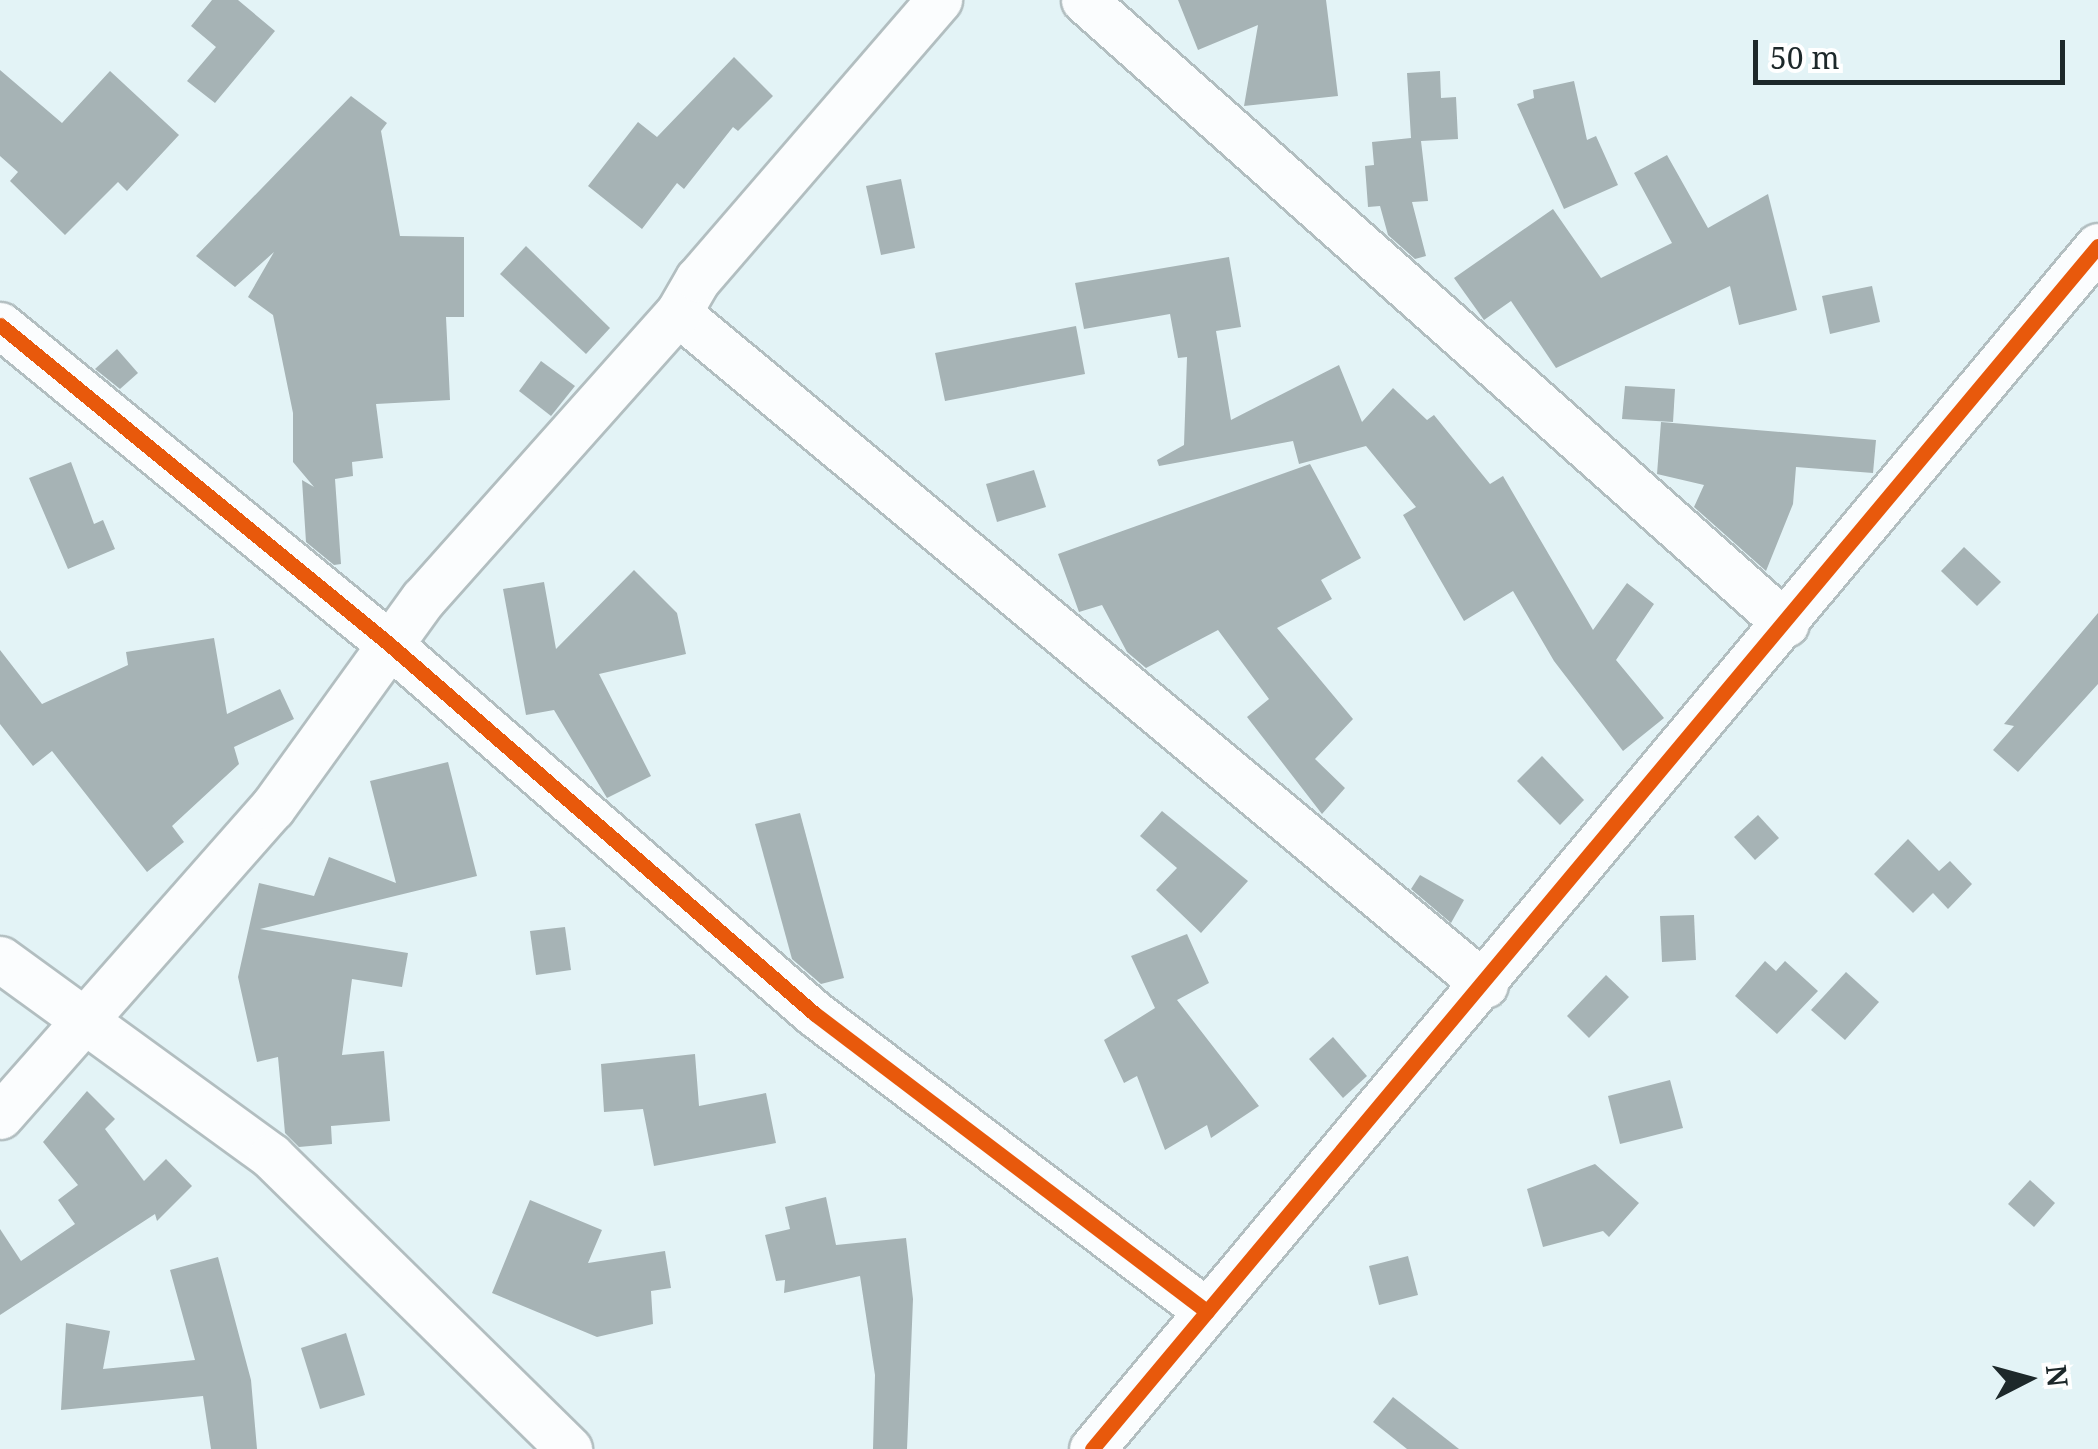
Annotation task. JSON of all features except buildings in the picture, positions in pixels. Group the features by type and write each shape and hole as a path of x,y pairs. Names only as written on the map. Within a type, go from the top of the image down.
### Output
{"street":[{"path":"0,1116 90,1022 272,808 390,644 678,313 698,279 940,0"},
{"path":"1084,0 1786,624"},
{"path":"1092,1449 1485,984 2098,246"},
{"path":"678,313 1485,984"},
{"path":"0,325 390,644 815,1014 1207,1312"},
{"path":"0,959 272,1156 569,1449"}],"cycle path":[{"path":"1092,1449 2098,246"},
{"path":"0,325 389,644 815,1014 1207,1312"}]}
